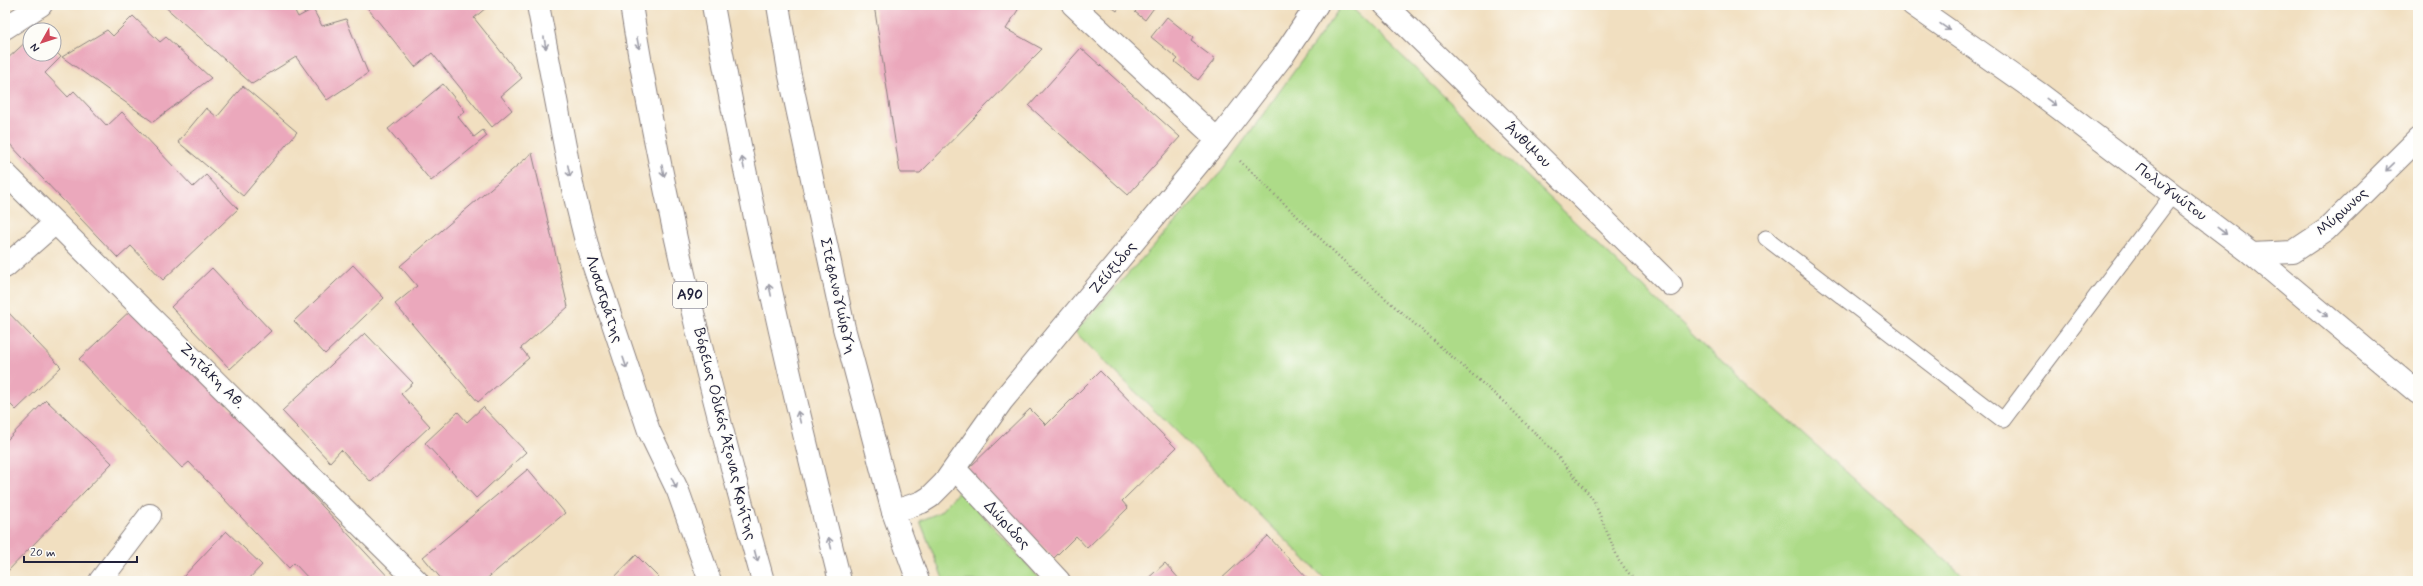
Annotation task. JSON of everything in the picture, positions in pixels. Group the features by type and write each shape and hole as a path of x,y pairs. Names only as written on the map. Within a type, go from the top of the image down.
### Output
{"main road":[{"path":"5,28 41,5"},
{"name":"Λυσιστράτης","path":"538,5 561,131 588,249 649,431 678,490 710,581"},
{"name":"Βόρειος Οδικός Άξονας Κρήτης","path":"631,5 670,208 728,456 763,581"},
{"path":"713,5 773,303 840,581"},
{"name":"Στεφανογιώργη","path":"778,5 791,79 844,328 893,512 918,581"},
{"path":"1073,5 1218,140"},
{"name":"Ζεύξιδος","path":"893,512 914,505 930,497 955,469 1002,401 1218,140 1285,53 1318,5"},
{"name":"Άνθιμου","path":"1385,5 1671,285"},
{"name":"Πολυγνώτου","path":"1913,5 2040,94 2252,254 2418,393"},
{"name":"Μύρωνος","path":"2252,254 2293,252 2321,234 2418,140"},
{"name":"Ζητάκη Αθ.","path":"5,173 54,224 174,338 417,581"},
{"path":"5,267 54,224"},
{"name":"Δώριδος","path":"955,469 1059,581"},
{"path":"100,581 150,515"}],"lane":[{"path":"1766,238 2003,420 2173,194"}],"path":[{"path":"1218,140 1354,271 1500,398 1555,452 1593,499 1619,561 1635,581"}],"green space":[{"path":"1342,5 1349,5 1700,342 1969,581 1327,581 1075,332 1222,171"},
{"path":"960,490 1042,581 944,581 920,521 940,512"}],"building":[{"path":"163,5 292,5 298,17 313,9 322,26 346,19 368,73 327,100 296,57 252,84"},
{"path":"365,5 485,5 487,7 474,18 522,78 501,96 512,110 492,127 432,53 415,67"},
{"path":"874,5 1021,5 1006,29 1042,49 920,173 900,173"},
{"path":"1109,5 1121,5 1117,11"},
{"path":"1140,5 1156,5 1145,20 1135,12"},
{"path":"133,16 160,42 166,37 211,78 153,122 62,57 107,30 113,36"},
{"path":"1167,17 1193,38 1191,41 1215,59 1198,80 1175,62 1178,59 1151,37"},
{"path":"22,45 22,62 56,62 45,73 68,97 74,91 107,126 122,112 193,187 206,175 238,209 163,280 131,246 118,258 5,139 5,61"},
{"path":"1081,48 1180,137 1128,195 1029,106"},
{"path":"443,84 465,111 458,117 474,137 483,130 487,136 431,181 388,129"},
{"path":"243,86 297,132 243,196 178,142 206,108 217,117"},
{"path":"532,153 568,307 521,348 529,358 478,402 395,304 417,286 400,266"},
{"path":"353,265 384,298 325,354 294,321"},
{"path":"212,268 271,331 230,369 171,307"},
{"path":"134,307 392,581 311,581 294,563 289,568 189,462 182,468 127,411 79,359"},
{"path":"5,309 61,367 16,410 5,399"},
{"path":"365,333 413,383 401,394 430,426 371,482 341,450 330,462 282,411"},
{"path":"1100,371 1176,448 1122,501 1128,508 1087,548 1076,536 1054,558 967,470 1030,409 1046,425"},
{"path":"46,400 112,463 5,574 5,442"},
{"path":"483,407 526,452 476,498 425,443 458,412 467,422"},
{"path":"528,469 565,513 484,581 443,581 423,557"},
{"path":"226,531 262,565 247,581 185,581 182,578"},
{"path":"1268,536 1310,581 1219,581"},
{"path":"636,555 662,581 611,581"},
{"path":"1165,563 1181,581 1145,581"}]}
